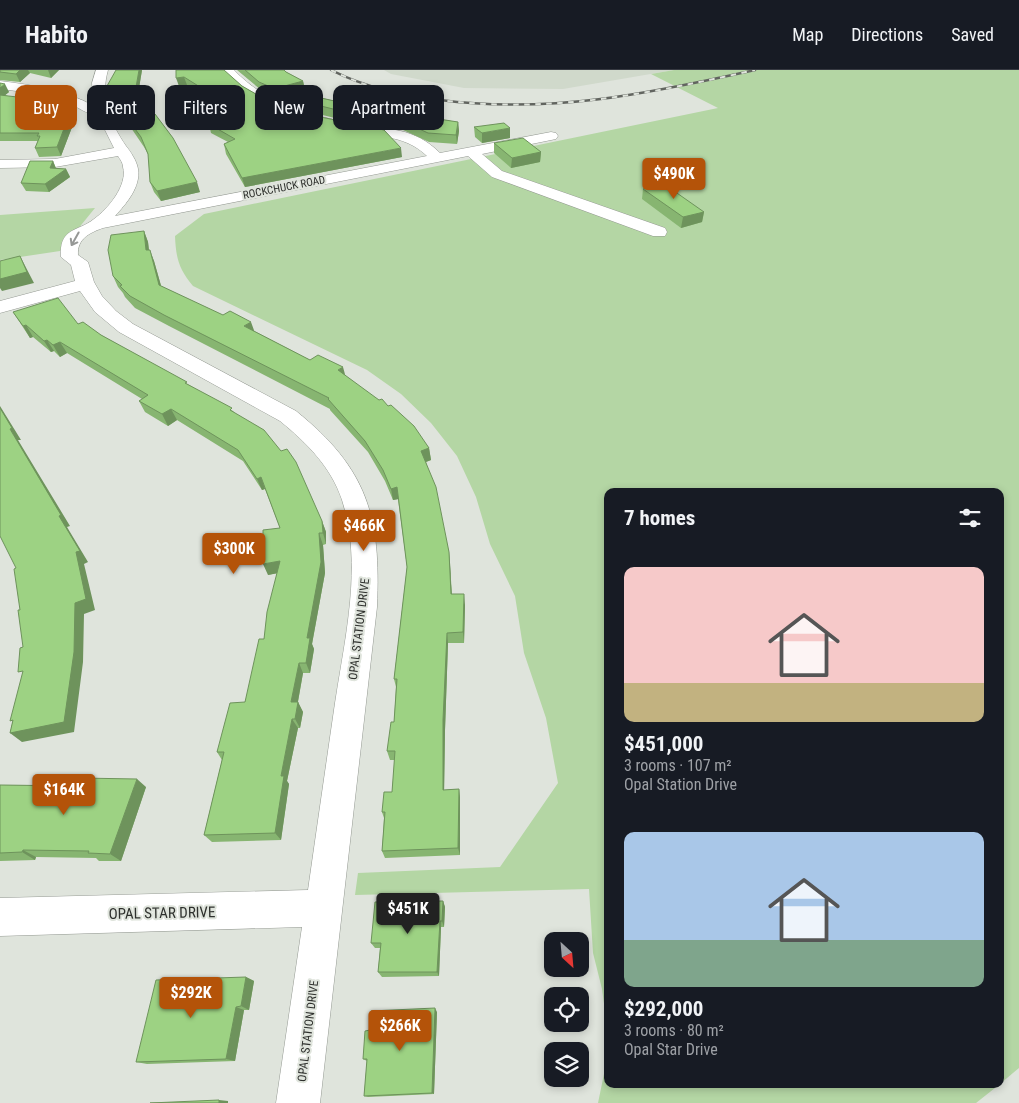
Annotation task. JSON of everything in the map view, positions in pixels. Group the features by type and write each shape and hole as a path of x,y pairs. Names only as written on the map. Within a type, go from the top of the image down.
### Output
{"street":[{"path":"99,85 102,70"},
{"path":"228,70 234,78 255,94"},
{"path":"0,85 50,93 71,99 87,107"},
{"path":"323,120 355,128 411,138 423,145 436,157"},
{"path":"0,307 88,261 99,233 99,224 124,194 132,176 131,167 112,130"},
{"name":"ROCKCHUCK ROAD","path":"99,224 550,136"},
{"path":"0,164 55,163 123,151"},
{"path":"470,151 497,174 659,232"},
{"name":"OPAL STATION DRIVE","path":"99,224 86,228 75,235 69,252 70,257 88,261 101,308 126,328 288,416 306,429 322,444 348,486 356,505 365,544 366,572 363,607 298,1103"},
{"name":"OPAL STAR DRIVE","path":"0,917 323,908"}],"shaded area":[{"path":"384,70 674,70 563,89 464,88 391,74"}],"green space":[{"path":"674,70 1019,70 1019,1068 1004,1081 1004,488 604,488 604,1004 593,953 589,889 355,895 358,873 500,867 558,783 546,718 524,653 515,596 490,544 476,497 457,456 431,423 401,394 367,370 193,286 179,263 175,236 204,214 718,108 651,74"},
{"path":"95,208 60,251 0,260 0,215"},
{"path":"604,1074 604,1088 995,1088 976,1103 598,1103"}],"building":[{"path":"0,70 20,70 16,74 0,72"},
{"path":"116,70 139,70 136,85 108,85"},
{"path":"176,70 224,70 241,85 197,85 184,77 176,78"},
{"path":"245,70 284,70 303,81 288,85 266,85 259,82"},
{"path":"245,88 255,94 255,130 323,130 323,117 333,120 333,130 384,130 401,148 242,178 224,144 235,139 219,130 245,130"},
{"path":"0,95 15,97 15,130 64,130 57,147 35,148 40,136 37,136 39,133 0,133"},
{"path":"323,98 333,101 333,109 323,106"},
{"path":"155,114 165,130 173,138 197,182 157,191 150,182 148,154 136,130 155,130"},
{"path":"444,120 458,122 456,135 428,133 422,130 444,130"},
{"path":"504,123 510,128 482,133 474,127"},
{"path":"523,138 541,152 512,158 494,143"},
{"path":"30,161 53,161 50,168 66,169 45,184 21,183"},
{"path":"664,184 704,212 683,217 643,189"},
{"path":"144,231 146,250 150,250 159,285 223,315 230,311 251,322 244,326 310,360 318,355 343,367 338,370 379,400 382,399 388,406 391,405 414,426 429,448 421,451 436,487 449,552 451,594 464,594 463,632 447,633 443,720 443,790 459,789 458,848 382,851 385,812 382,812 384,792 392,792 395,751 387,751 391,722 394,722 397,679 394,679 407,567 397,487 391,489 383,470 365,441 329,398 164,315 130,296 120,286 122,285 113,276 108,250 111,235"},
{"path":"20,256 27,272 0,279 0,261"},
{"path":"58,298 78,324 83,322 101,335 232,408 230,410 264,430 281,451 287,449 296,462 322,521 323,533 319,533 321,562 307,638 310,638 306,663 299,663 291,702 298,702 295,719 292,719 281,776 284,776 275,833 204,835 224,752 217,752 230,703 245,702 259,639 264,639 267,612 280,561 263,564 263,530 280,528 261,477 257,479 238,450 171,409 162,414 139,401 148,395 60,342 53,345 47,340 44,341 26,325 23,326 13,312"},
{"path":"0,408 12,428 10,429 80,551 76,552 86,599 75,603 74,652 64,722 10,733 13,720 10,721 23,671 18,672 20,648 23,647 14,569 16,568 0,536"},
{"path":"80,778 137,779 110,854 88,853 89,851 23,850 22,852 0,853 0,785 77,786"},
{"path":"443,901 437,972 378,972 381,943 371,943 375,902"},
{"path":"246,977 241,1006 236,1007 226,1059 136,1062 156,980"},
{"path":"435,1008 432,1093 364,1096 367,1059 363,1059 365,1031 370,1030 371,1011"},
{"path":"219,1100 219,1103 150,1103"}],"railway":[{"path":"331,70 357,82 412,96 481,104 521,105 560,103 637,94 755,70"}]}
